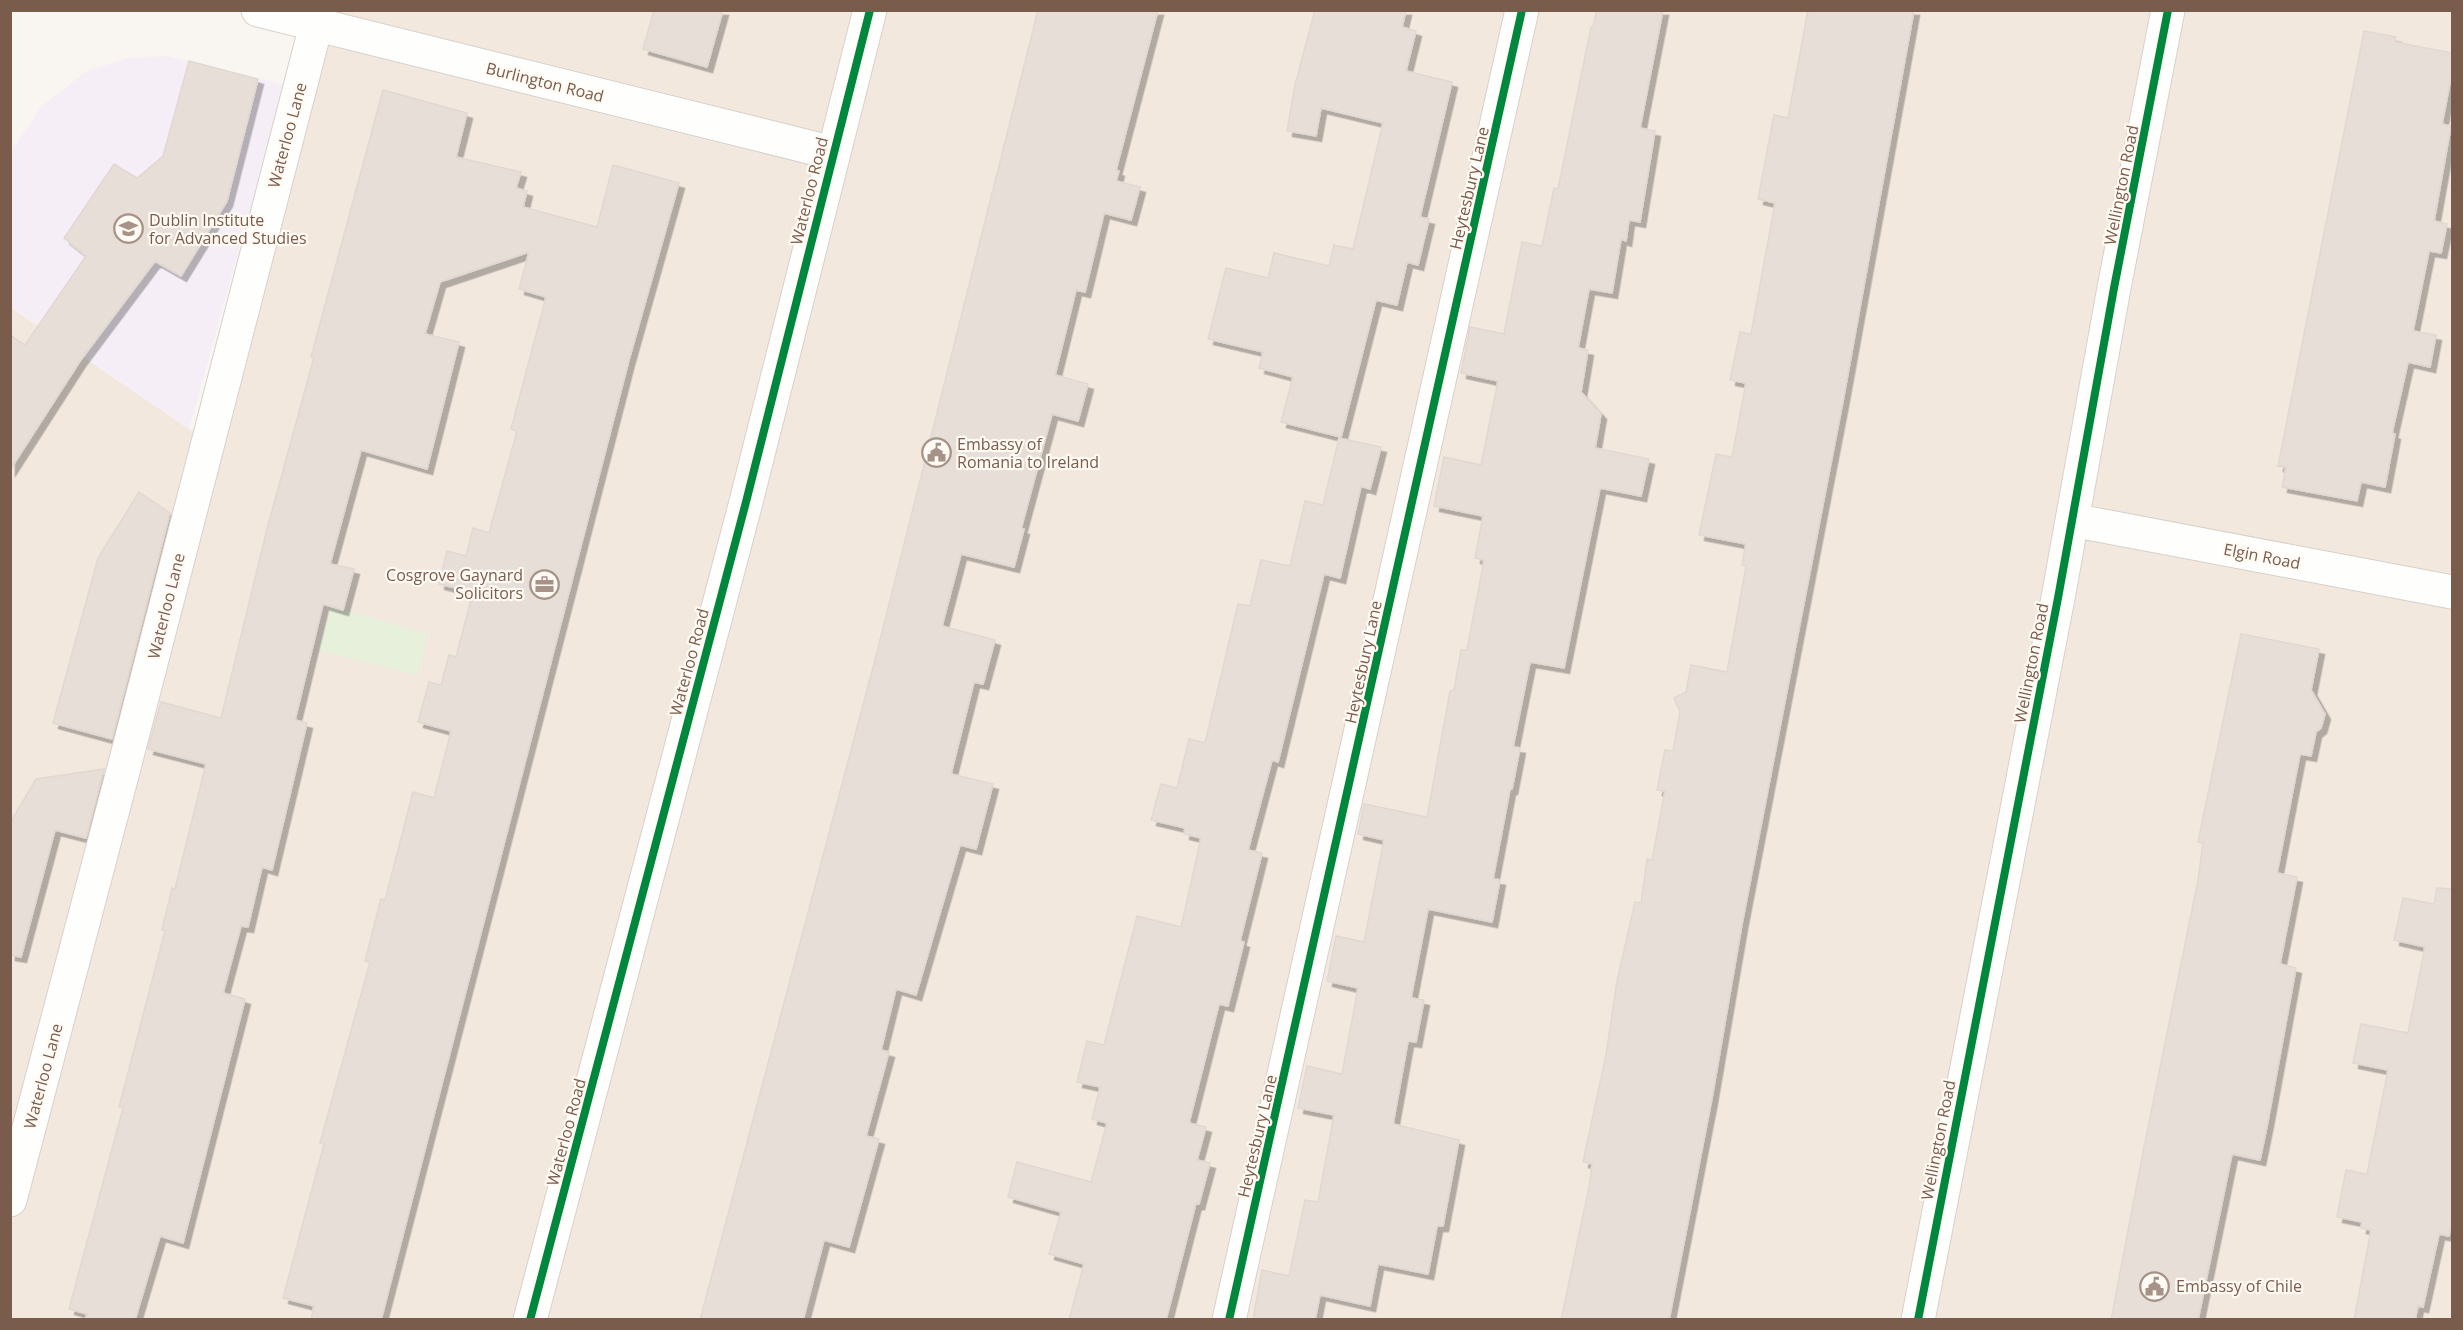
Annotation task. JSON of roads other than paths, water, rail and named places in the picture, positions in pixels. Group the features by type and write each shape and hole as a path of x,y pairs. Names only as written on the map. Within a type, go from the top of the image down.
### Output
{"street":[{"name":"Burlington Road","path":"258,10 318,18 832,153"},
{"name":"Waterloo Road","path":"530,1320 746,502 832,153 870,10"},
{"name":"Heytesbury Lane","path":"1229,1320 1522,10"},
{"name":"Wellington Road","path":"1918,1320 2168,10"},
{"name":"Waterloo Lane","path":"10,1200 81,936 318,18"},
{"name":"Elgin Road","path":"2072,520 2452,592"}],"place":[{"name":"Dublin Institute for Advanced Studies","path":"128,229"},
{"name":"Embassy of Romania to Ireland","path":"936,453"},
{"name":"Cosgrove Gaynard Solicitors","path":"544,584"},
{"name":"Embassy of Chile","path":"2155,1286"}]}
